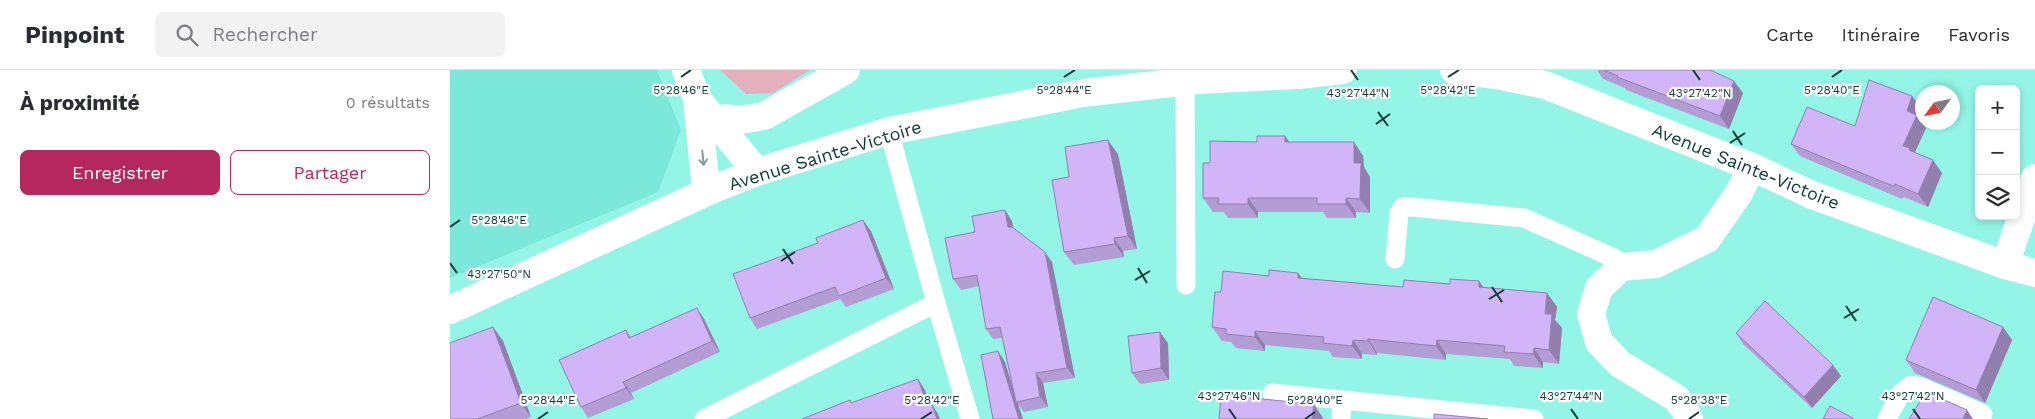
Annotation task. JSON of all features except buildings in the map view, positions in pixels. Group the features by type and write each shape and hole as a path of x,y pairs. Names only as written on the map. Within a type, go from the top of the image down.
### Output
{"street":[{"path":"686,70 707,123 757,172"},
{"path":"707,123 726,118 740,120 764,116 846,70"},
{"name":"Avenue Sainte-Victoire","path":"450,310 711,190 757,172 889,131 1083,93 1186,81 1298,75 1343,70"},
{"name":"Avenue Sainte-Victoire","path":"1454,70 1496,75 1545,85 1752,167 1812,195 2005,266 2035,273"},
{"path":"707,123 705,179 711,190"},
{"path":"1683,416 1676,398 1620,364 1599,342 1591,314 1599,288 1621,267 1656,264 1707,240 1739,193 1752,167"},
{"path":"2005,266 2035,178"}],"lane":[{"path":"1186,81 1186,285"},
{"path":"889,131 970,419"},
{"path":"1395,259 1399,213 1404,207 1412,206 1524,218 1616,259 1621,267"},
{"path":"704,419 936,303"},
{"path":"1887,419 1901,393 1911,385 1921,387 1983,414"},
{"path":"1272,393 1534,419"},
{"path":"1341,419 1342,400"}],"shaded area":[{"path":"450,70 657,70 681,130 658,192 450,278"},
{"path":"720,70 810,70 773,93 746,94"}]}
